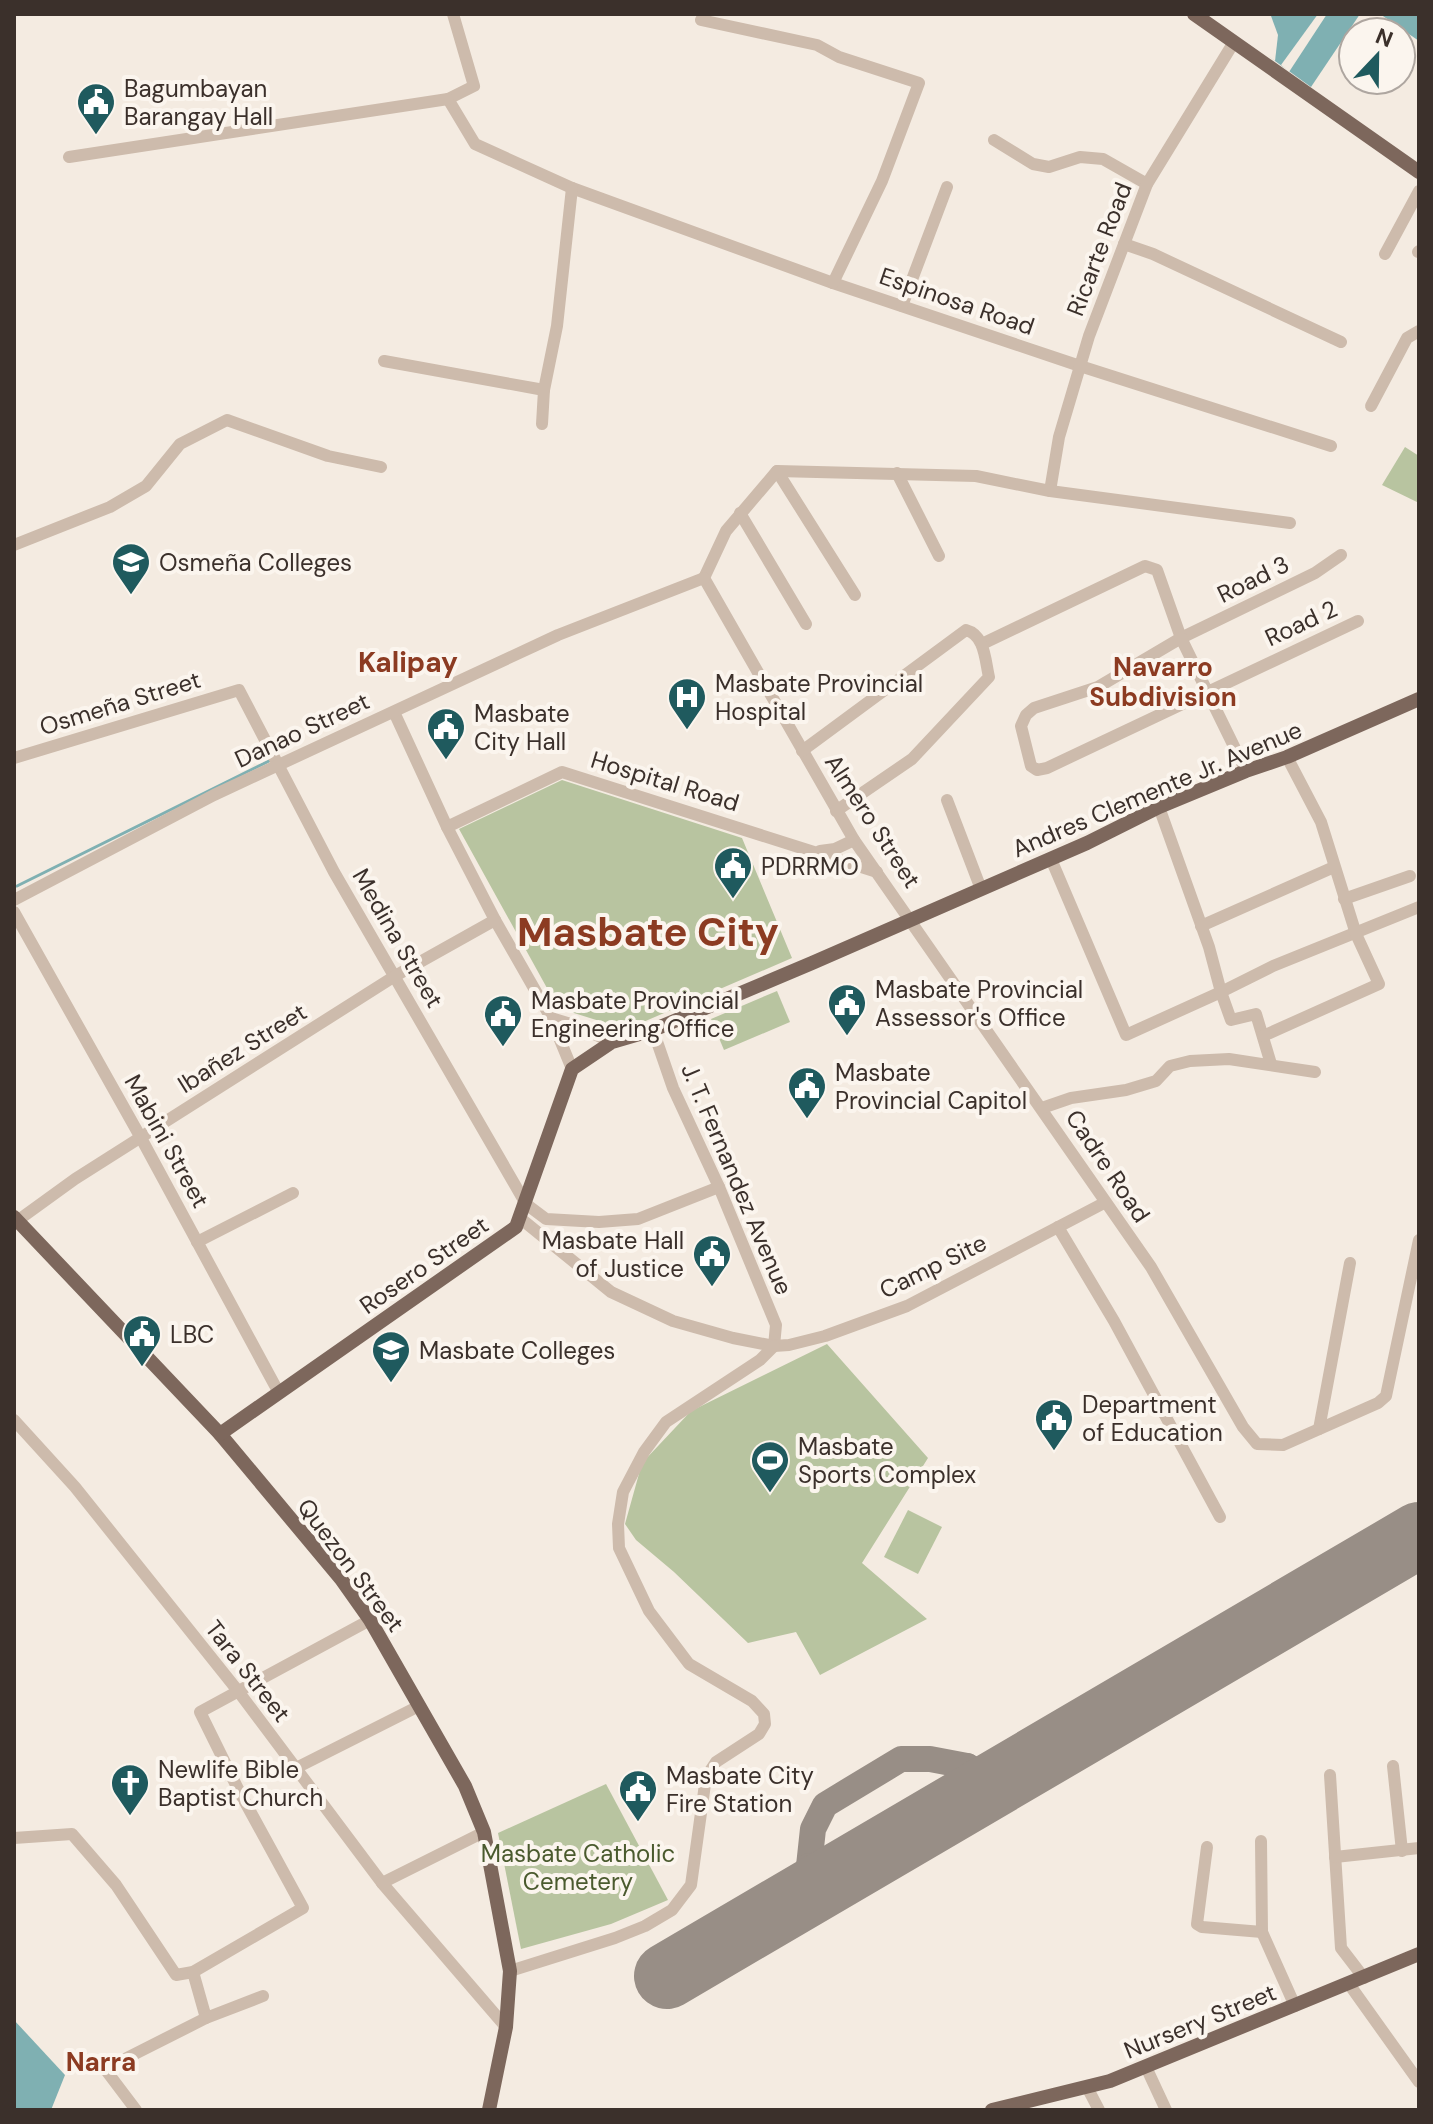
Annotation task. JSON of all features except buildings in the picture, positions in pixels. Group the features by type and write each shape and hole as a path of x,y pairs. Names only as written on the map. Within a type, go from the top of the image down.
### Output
{"main road":[{"path":"1194,14 1419,172"},
{"name":"Andres Clemente Jr. Avenue","path":"572,1069 612,1042 653,1030 1051,859 1159,807 1287,757 1419,699"},
{"name":"Rosero Street","path":"220,1434 516,1227 572,1069"},
{"name":"Quezon Street","path":"16,1219 220,1434 341,1579 370,1620 465,1786 484,1832 510,1971 506,2027 489,2110"},
{"name":"Nursery Street","path":"992,2110 1023,2106 1110,2081 1417,1959"}],"street":[{"path":"69,157 448,99 474,86 453,14"},
{"path":"701,20 817,45 860,65 919,83 882,181 833,283"},
{"name":"Ricarte Road","path":"1050,491 1056,446 1080,366 1147,184 1234,42"},
{"name":"Espinosa Road","path":"448,99 475,144 572,188 833,283 1331,446"},
{"path":"994,140 1033,164 1049,167 1080,157 1103,159 1147,184"},
{"path":"902,306 947,187"},
{"path":"542,424 544,390 557,326 572,188"},
{"path":"1385,254 1419,191"},
{"path":"1124,244 1153,254 1341,342"},
{"path":"1371,406 1407,338 1419,331"},
{"path":"384,361 544,390"},
{"path":"14,545 110,507 146,486 180,444 227,420 328,456 381,467"},
{"path":"704,578 726,531 777,471 976,476 1050,491 1290,523"},
{"path":"777,471 855,595"},
{"path":"897,473 939,556"},
{"path":"740,513 806,624"},
{"name":"Road 3","path":"1047,768 1037,770 1031,766 1021,726 1034,708 1098,687 1181,638 1315,573 1341,555"},
{"path":"982,644 1145,566 1157,570 1181,638 1246,771"},
{"name":"Danao Street","path":"14,900 214,795 558,635 704,578"},
{"name":"Almero Street","path":"704,578 836,811 911,919"},
{"name":"Road 2","path":"1047,768 1358,621"},
{"path":"802,751 966,630 974,632 982,644 989,677 912,759 836,811"},
{"name":"Osmeña Street","path":"14,757 239,690"},
{"name":"Medina Street","path":"239,690 334,872 395,976 523,1211"},
{"path":"394,712 447,827 551,1018 572,1069"},
{"path":"1263,1036 1379,984 1356,934 1321,822 1287,757"},
{"name":"Hospital Road","path":"447,827 562,772 877,872"},
{"path":"947,800 981,889"},
{"path":"1159,807 1231,1020 1256,1014 1271,1064"},
{"path":"813,852 835,849 854,840"},
{"path":"1051,859 1126,1035 1273,966 1419,907"},
{"path":"1201,926 1334,867"},
{"path":"1344,899 1410,876"},
{"name":"Mabini Street","path":"14,912 279,1393"},
{"name":"Cadre Road","path":"911,919 1151,1267 1243,1427 1257,1444 1283,1445 1319,1429"},
{"name":"Ibañez Street","path":"16,1219 395,976 495,920"},
{"path":"551,1018 612,1042"},
{"name":"J. T. Fernandez Avenue","path":"653,1030 673,1088 719,1187 776,1325 774,1346"},
{"path":"1042,1108 1071,1098 1126,1090 1156,1081 1170,1066 1190,1061 1229,1059 1315,1072"},
{"path":"523,1211 546,1219 599,1222 638,1219 719,1187"},
{"path":"197,1242 293,1193"},
{"name":"Camp Site","path":"774,1346 825,1336 907,1306 1104,1203"},
{"path":"523,1211 535,1231 611,1292 673,1321 774,1346"},
{"path":"535,1231 546,1219"},
{"path":"1058,1227 1128,1347 1220,1517"},
{"path":"1319,1429 1378,1403 1386,1396 1418,1240"},
{"path":"1319,1429 1350,1263"},
{"path":"510,1971 615,1938 645,1926 672,1910 691,1885 706,1777 716,1762 759,1734 765,1724 764,1714 752,1701 689,1664 649,1611 619,1548 618,1524 623,1492 644,1452 666,1422 760,1360 774,1346"},
{"name":"Tara Street","path":"14,1420 75,1487 238,1691 382,1883 506,2027"},
{"path":"14,1838 72,1834 116,1885 176,1975 193,1972 303,1908 200,1712 370,1620"},
{"path":"296,1768 419,1706"},
{"path":"1393,1766 1402,1851"},
{"path":"1330,1775 1341,1948 1364,1978"},
{"path":"382,1883 484,1832"},
{"path":"1261,1841 1262,1932 1295,2006"},
{"path":"1207,1847 1197,1924 1262,1932"},
{"path":"1335,1857 1419,1848"},
{"path":"193,1972 206,2018"},
{"path":"1349,1984 1419,2082"},
{"path":"136,2110 105,2069 206,2018 263,1996"},
{"path":"1146,2067 1166,2110"},
{"path":"1087,2087 1099,2110"}],"green space":[{"path":"1405,447 1419,456 1419,503 1382,485"},
{"path":"562,780 742,838 792,958 620,1032 609,1024 558,1008 459,829"},
{"path":"777,991 790,1022 724,1050 711,1019"},
{"name":"Masbate Sports Complex","path":"827,1344 928,1458 862,1563 927,1619 820,1675 796,1632 748,1643 636,1540 625,1524 642,1463 691,1411"},
{"path":"908,1510 942,1527 918,1574 884,1557"},
{"name":"Masbate Catholic Cemetery","path":"606,1784 668,1900 611,1924 521,1949 498,1833"}],"water":[{"path":"1221,14 1360,14 1337,16 1337,48 1311,87 1275,61"},
{"path":"1380,14 1419,14 1419,41 1417,16"},
{"path":"14,2020 65,2075 51,2110 14,2110"}],"pier":[{"path":"1217,14 1271,16 1278,35 1275,61 1237,33"},
{"path":"1318,14 1327,14 1289,72 1281,65"}],"waterway":[{"path":"17,886 271,760"}],"taxiway":[{"path":"831,1880 819,1876 809,1866 813,1829 825,1805 901,1759 930,1759 967,1766 1000,1781"},
{"path":"967,1766 973,1779 971,1798"},
{"path":"799,1898 809,1866"}],"runway":[{"path":"667,1976 1419,1535"}],"place":[{"name":"Bagumbayan Barangay Hall","path":"96,136"},
{"name":"Osmeña Colleges","path":"131,596"},
{"name":"Masbate Provincial Hospital","path":"687,731"},
{"name":"Masbate City Hall","path":"446,761"},
{"name":"PDRRMO","path":"733,900"},
{"name":"Masbate Provincial Assessor's Office","path":"847,1037"},
{"name":"Masbate Provincial Engineering Office","path":"503,1048"},
{"name":"Masbate Provincial Capitol","path":"807,1120"},
{"name":"Masbate Hall of Justice","path":"712,1288"},
{"name":"LBC","path":"142,1368"},
{"name":"Masbate Colleges","path":"391,1384"},
{"name":"Department of Education","path":"1054,1452"},
{"name":"Masbate Sports Complex","path":"770,1494"},
{"name":"Newlife Bible Baptist Church","path":"130,1817"},
{"name":"Masbate City Fire Station","path":"638,1823"}],"district":[{"name":"Kalipay","path":"408,662"},
{"name":"Navarro Subdivision","path":"1163,682"},
{"name":"Masbate City","path":"648,932"},
{"name":"Narra","path":"101,2062"}]}
